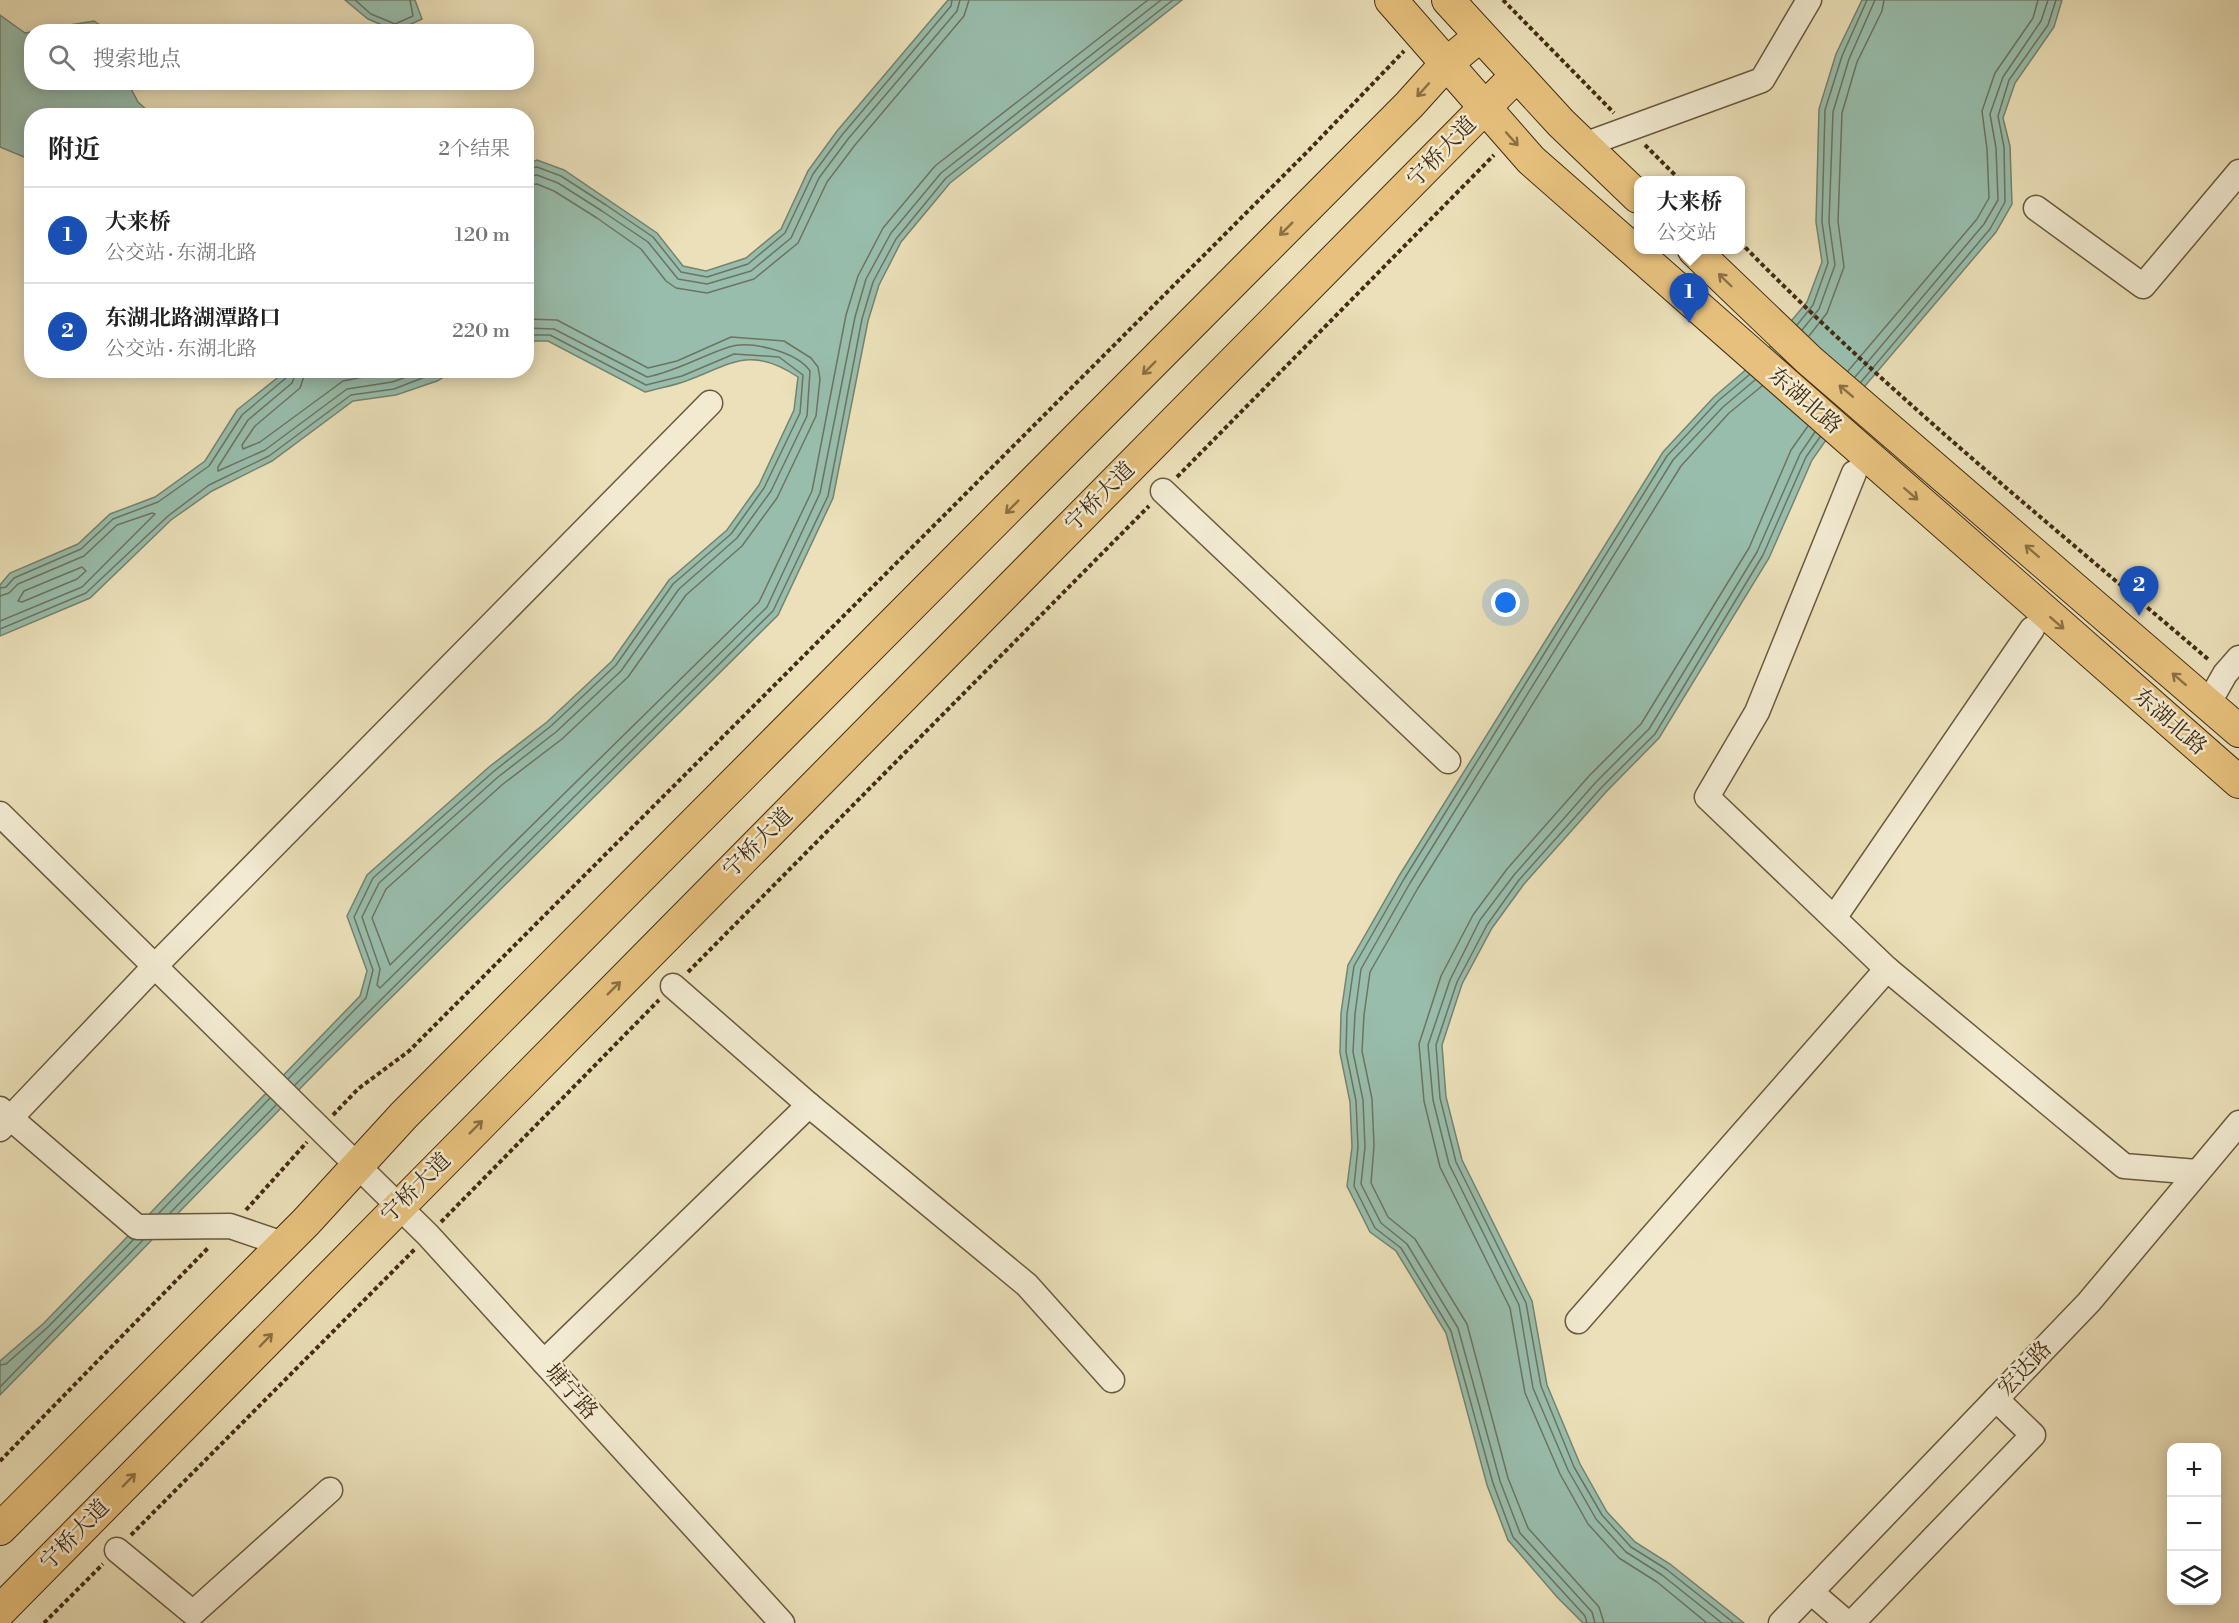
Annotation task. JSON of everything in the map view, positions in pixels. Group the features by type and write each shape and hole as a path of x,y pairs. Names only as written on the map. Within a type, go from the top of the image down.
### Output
{"main road":[{"name":"东湖北路","path":"1391,0 1531,160 1634,250"},
{"path":"1448,0 1584,146 1634,193"},
{"path":"0,1529 284,1244 413,1106 1392,122 1446,64 1480,36"},
{"name":"宁桥大道","path":"0,1611 1517,75"},
{"name":"东湖北路","path":"1638,254 1737,341 1861,464 2239,782"},
{"name":"东湖北路","path":"1699,254 1809,360 2239,731"}],"street":[{"path":"1584,146 1762,80 1809,0"},
{"path":"2037,208 2143,286 2239,172"},
{"path":"284,1244 230,1226 137,1227 3,1119 710,403"},
{"path":"1861,464 1758,712 1707,796 1887,969 2124,1166 2197,1172"},
{"path":"1163,491 1448,761"},
{"path":"1834,918 2032,629"},
{"path":"2208,704 2232,666"},
{"name":"塘宁路","path":"0,814 428,1235 782,1623"},
{"path":"1578,1321 1887,969"},
{"path":"673,986 808,1106 1028,1285 1112,1380"},
{"path":"544,1362 808,1106"},
{"name":"宏达路","path":"1781,1623 2089,1302 2197,1172 2236,1135"},
{"path":"1805,1598 1850,1623 2033,1435 1996,1399"},
{"path":"117,1550 193,1613 330,1490"}],"path":[{"path":"1503,0 1676,176"},
{"path":"0,1461 230,1226 358,1089 410,1051 1309,150 1420,34"},
{"path":"44,1623 1511,138"},
{"path":"1745,247 1783,286 1908,402 2232,666"}],"water":[{"path":"345,0 415,0 422,19 411,24 380,24 368,19"},
{"path":"948,0 1182,0 950,183 901,242 879,285 868,321 833,498 778,615 327,1061 0,1395 0,1361 44,1323 360,996 367,971 347,916 367,875 489,767 547,722 612,661 669,580 727,530 759,485 794,410 798,377 767,362 741,361 681,383 645,392 548,341 534,341 534,161 537,160 564,170 657,233 683,266 706,271 746,258 781,229 808,171 837,131"},
{"path":"1862,0 2062,0 2054,27 2015,83 2003,118 2010,146 2012,204 1996,232 1859,393 1812,460 1769,558 1659,738 1606,792 1524,884 1492,928 1462,984 1442,1045 1446,1097 1462,1160 1532,1301 1547,1385 1580,1464 1607,1512 1635,1542 1670,1564 1744,1623 1583,1623 1557,1597 1508,1540 1487,1485 1446,1333 1396,1251 1370,1232 1347,1186 1352,1147 1350,1102 1340,1053 1341,1013 1348,965 1399,876 1663,452 1714,397 1763,355 1807,302 1822,262 1816,222 1819,109 1836,54"},
{"path":"0,15 24,32 24,90 132,90 144,108 24,108 24,157 0,147"},
{"path":"94,21 98,24 76,24"},
{"path":"277,378 442,378 396,395 353,401 272,461 212,491 171,520 90,598 0,636 0,585 10,573 78,544 110,514 155,497 205,461 237,410"}],"place":[{"name":"大来桥","path":"1689,323"},
{"name":"东湖北路湖潭路口","path":"2139,616"}]}
